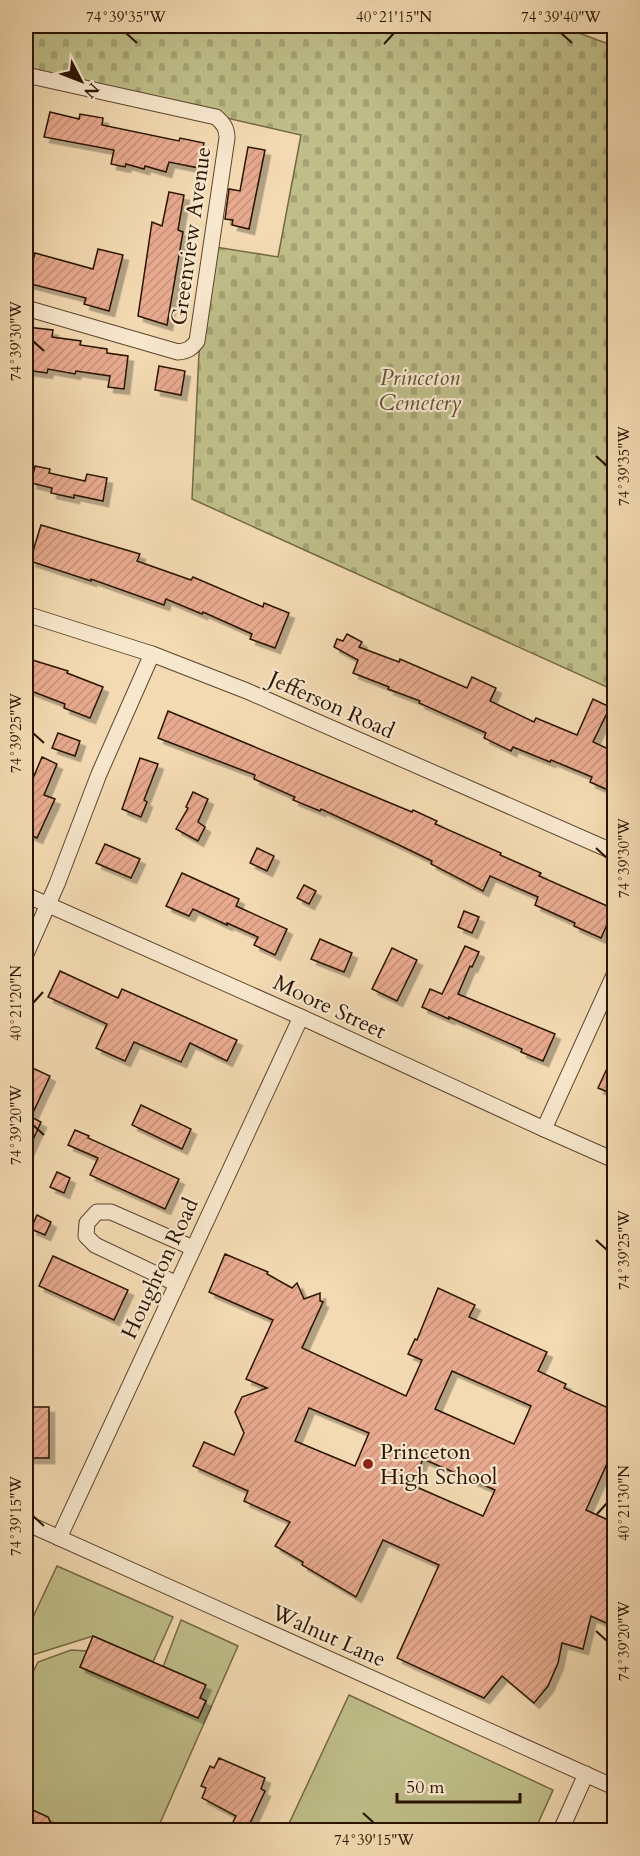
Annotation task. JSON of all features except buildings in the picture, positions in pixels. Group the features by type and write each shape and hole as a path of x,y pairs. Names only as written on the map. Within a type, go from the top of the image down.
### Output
{"street":[{"name":"Greenview Avenue","path":"26,75 216,117 227,131 197,341 193,347 187,351 178,352 26,308"},
{"name":"Jefferson Road","path":"26,614 152,654 247,691 615,852"},
{"path":"26,954 48,905 99,774 152,654"},
{"name":"Moore Street","path":"26,895 615,1160"},
{"path":"544,1129 615,975"},
{"name":"Houghton Road","path":"59,1538 301,1017"},
{"path":"177,1284 95,1245 86,1236 87,1223 97,1212 111,1212 193,1248"},
{"name":"Walnut Lane","path":"26,1523 322,1658 615,1787"},
{"path":"561,1830 586,1774"}],"green space":[{"name":"Princeton Cemetery","path":"26,26 560,26 614,46 614,670 609,688 192,499 199,353 216,247 278,257 301,135 26,72"},
{"path":"57,1566 173,1617 153,1662 93,1636 26,1657 26,1632"},
{"path":"181,1620 238,1646 157,1830 52,1830 48,1817 26,1807 26,1686 38,1662 71,1650 87,1651 80,1667 198,1718 206,1701 200,1698 205,1685 163,1667"},
{"path":"349,1695 553,1790 535,1830 286,1830"}],"place":[{"name":"Princeton High School","path":"368,1464"}]}
